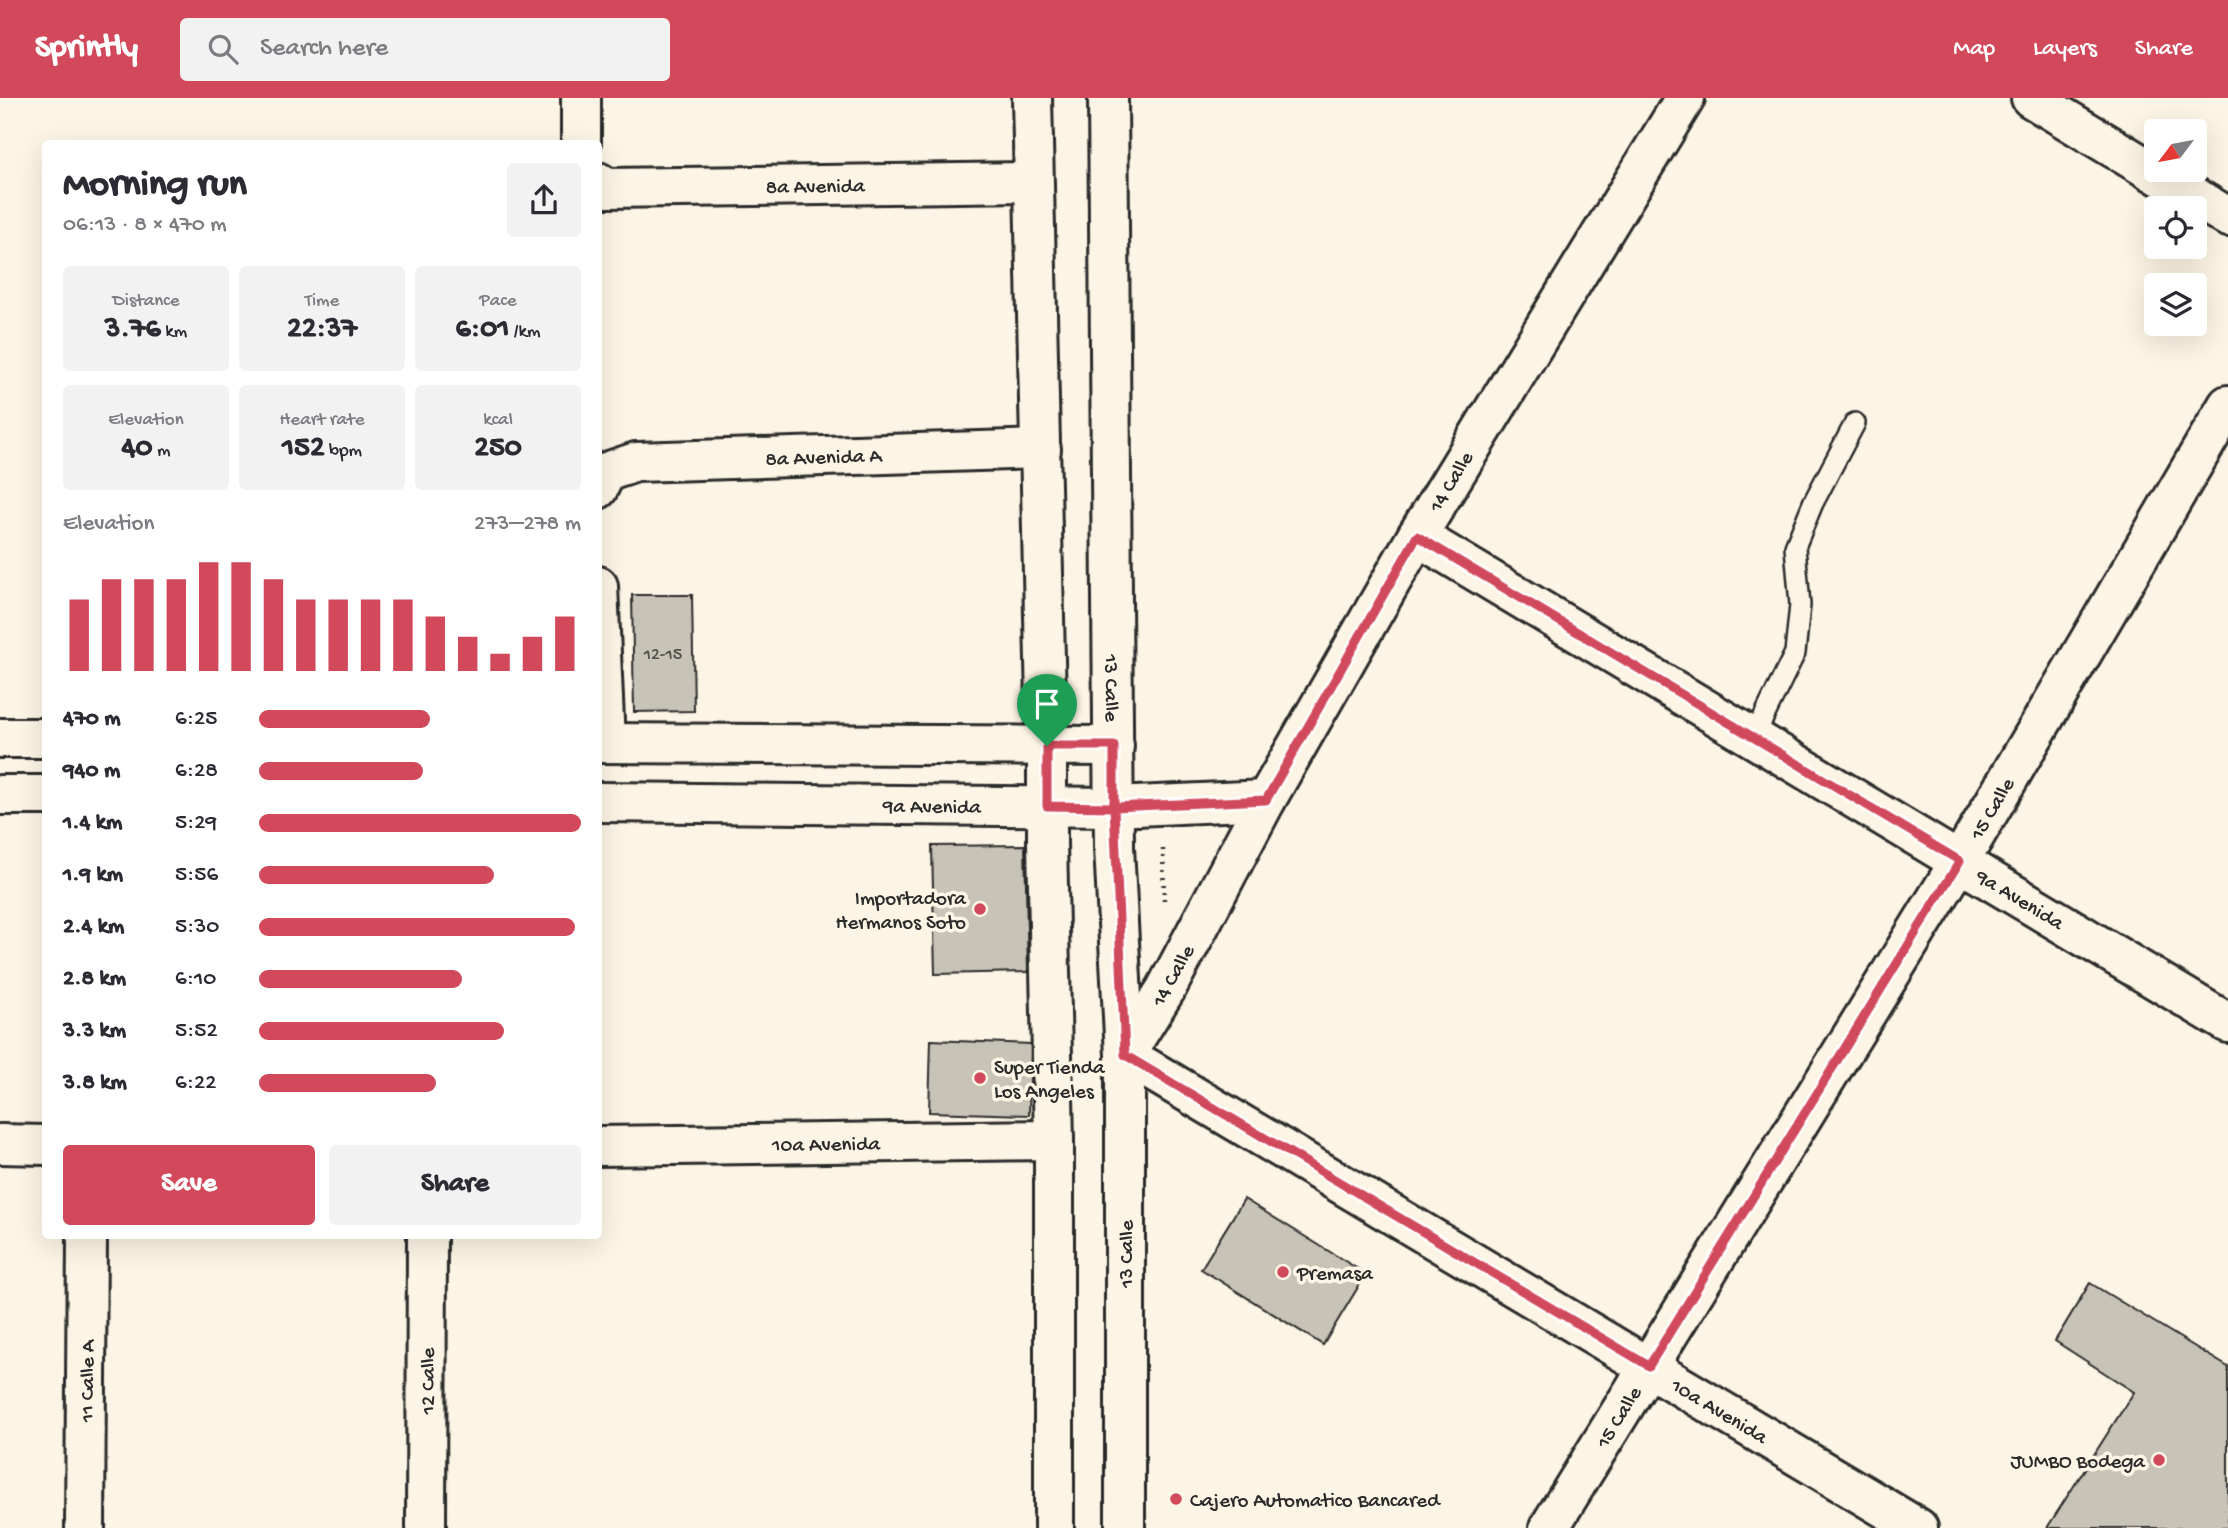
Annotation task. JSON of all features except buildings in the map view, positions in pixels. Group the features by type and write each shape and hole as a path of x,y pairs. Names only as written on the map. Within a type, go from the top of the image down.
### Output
{"street":[{"path":"581,98 581,140"},
{"path":"1032,98 1054,1140 1054,1528"},
{"name":"13 Calle","path":"1108,98 1114,807 1125,1055 1125,1528"},
{"name":"14 Calle","path":"1125,1055 1166,989 1266,800 1417,536 1685,98"},
{"path":"2031,98 2228,217"},
{"name":"8a Avenida","path":"602,185 607,188 1033,182"},
{"name":"15 Calle","path":"1549,1528 1960,861 2228,405"},
{"name":"8a Avenida A","path":"603,481 636,462 1041,449"},
{"name":"9a Avenida","path":"1417,536 2228,1023"},
{"path":"0,738 42,738"},
{"path":"602,743 1114,746"},
{"path":"0,795 42,795"},
{"name":"9a Avenida","path":"602,802 1114,807 1266,800"},
{"name":"10a Avenida","path":"1125,1055 1918,1528"},
{"name":"10a Avenida","path":"602,1146 1054,1140"},
{"path":"0,1144 42,1145"},
{"name":"11 Calle A","path":"85,1528 87,1239"},
{"name":"12 Calle","path":"426,1528 427,1239"}],"lane":[{"path":"1754,737 1795,653 1800,605 1795,547 1813,503 1855,423"}],"place":[{"name":"Importadora Hermanos Soto","path":"980,909"},
{"name":"Super Tienda Los Angeles","path":"980,1078"},
{"name":"Premasa","path":"1283,1272"},
{"name":"JUMBO Bodega","path":"2159,1460"},
{"name":"Cajero Automatico Bancared","path":"1176,1499"}],"route":[{"path":"1047,746 1047,806 1114,807 1125,1055 1649,1366 1960,861 1417,536 1266,800 1114,807 1114,746 1047,746"}]}
